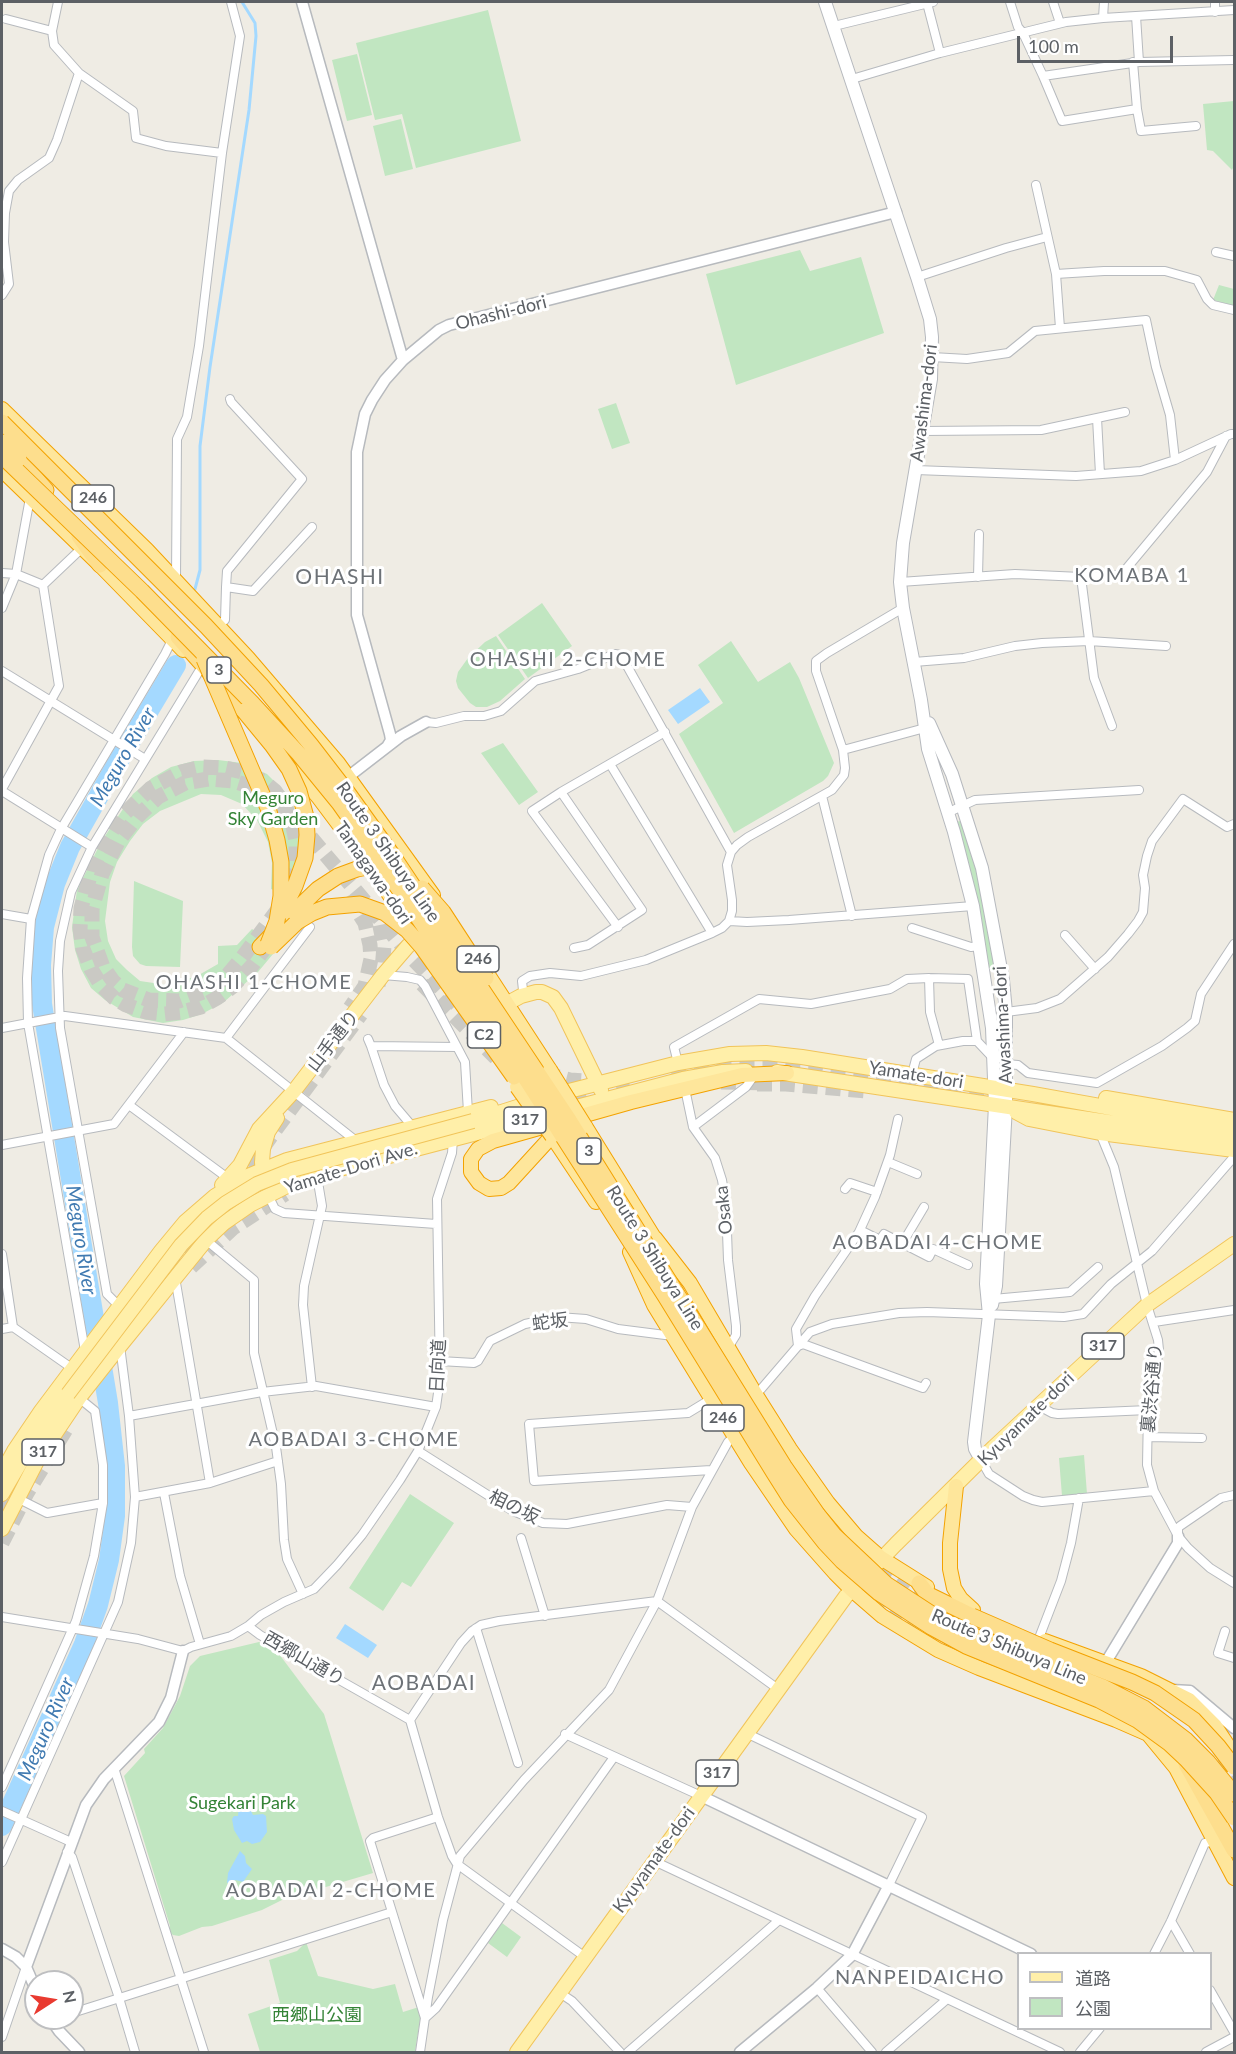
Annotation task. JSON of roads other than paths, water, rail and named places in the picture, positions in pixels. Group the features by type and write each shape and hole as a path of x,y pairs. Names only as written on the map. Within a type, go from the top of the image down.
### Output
{"highway":[{"name":"Tamagawa-dori","path":"2,408 176,579 249,658 349,776 508,1003 655,1238"},
{"name":"Route 3 Shibuya Line","path":"2,422 206,626 261,685 311,745 397,863 569,1120 790,1475 818,1515 852,1553 886,1584 938,1618 983,1640 1103,1687 1144,1708 1186,1740 1208,1762 1234,1794"},
{"path":"2,442 50,495 100,565"},
{"name":"Route 3 Shibuya Line","path":"2,456 86,545 158,607 253,704 299,754 339,803 501,1040 665,1296 791,1500 825,1543 843,1562 895,1606 949,1637 1079,1691 1137,1720 1186,1759 1217,1793 1234,1818"},
{"path":"52,474 85,513 174,607 202,655 268,808 277,840 281,862 281,896 277,921 266,946"},
{"name":"Tamagawa-dori","path":"3,475 86,545 100,565 285,757 320,798 368,862 630,1252 658,1300"},
{"path":"86,545 252,720 282,758 299,791 307,826 305,858 290,897 266,946"},
{"path":"266,946 318,889 346,872 368,867 390,870 418,885 443,912 532,1049 597,1154 636,1227"},
{"name":"C2","path":"266,946 297,922 327,907 360,904 385,913 407,930 422,947 542,1115 570,1148"},
{"path":"552,1136 501,1188 489,1189 474,1178 470,1165 474,1154 484,1144 684,1083 756,1073 787,1072"},
{"name":"246","path":"655,1238 685,1286"},
{"name":"246","path":"655,1238 690,1282 756,1395 828,1503 856,1536 881,1558 918,1582"},
{"name":"246","path":"630,1252 654,1305 734,1436 796,1529 852,1590 882,1616 938,1650 1148,1734 1176,1768 1228,1843 1234,1878"},
{"path":"956,1486 950,1543 950,1569 954,1588 973,1613 1050,1650 1155,1693 1194,1720 1234,1761"},
{"path":"918,1582 927,1594 1106,1662 1172,1690 1203,1712 1234,1761"},
{"path":"1148,1734 1165,1727 1173,1717 1177,1704 1172,1690"},
{"path":"1148,1734 1185,1762 1228,1843"},
{"path":"1205,1796 1234,1761"},
{"path":"1228,1843 1216,1798 1216,1787 1234,1761"}],"main road":[{"name":"Awashima-dori","path":"825,2 930,319 931,379 903,543 900,582 928,749 973,906 992,1028 994,1059 1001,1089"},
{"name":"Awashima-dori","path":"923,711 952,774 982,868 1003,980 1006,1012 1006,1064 1001,1089 1003,1190 996,1286 988,1315"},
{"name":"山手通り","path":"268,1195 262,1169 263,1149 268,1132 294,1091 408,946 448,915"},
{"path":"508,1003 521,996 542,992 553,997 561,1008 606,1099"},
{"name":"Yamate-dori","path":"598,1084 678,1063 730,1054 766,1053 912,1074 1234,1130"},
{"name":"Yamate-Dori Ave.","path":"2,1492 8,1472 74,1396 93,1380 206,1240 233,1216 268,1195 317,1176 606,1099 734,1071 787,1072"},
{"name":"Yamate-dori","path":"787,1072 1234,1141"},
{"name":"Yamate-Dori Ave.","path":"2,1529 74,1396 181,1245 207,1218 231,1199 257,1184 292,1170 470,1116 598,1084"},
{"name":"山手通り","path":"202,1206 229,1179 259,1129 294,1091"},
{"name":"317","path":"1033,1094 1060,1091 1234,1120"},
{"name":"Awashima-dori","path":"981,1460 974,1442 988,1315 986,1284 1001,1106"},
{"name":"317","path":"1001,1106 1029,1119 1100,1133 1234,1151"},
{"path":"116,1312 176,1232 202,1206 248,1176 296,1157 412,1126 470,1116"},
{"path":"245,1154 245,1168 248,1176 268,1195"},
{"name":"Kyuyamate-dori","path":"881,1558 981,1460 1147,1305 1234,1244"},
{"name":"317","path":"8,1472 22,1438 116,1312"},
{"name":"317","path":"852,1590 881,1558"},
{"name":"Kyuyamate-dori","path":"585,1957 852,1590"},
{"name":"317","path":"517,2052 585,1957"}],"street":[{"path":"58,2 52,32 54,45 79,73 134,111 136,138 166,146 222,153"},
{"path":"176,579 177,439 187,417 199,346 222,153 240,36 231,2"},
{"path":"302,2 403,360"},
{"path":"834,26 930,2 940,53"},
{"path":"1010,2 1018,27 1023,33 1062,121 1137,109"},
{"path":"1053,2 1060,23"},
{"path":"1103,18 1104,2"},
{"path":"1215,2 1215,12"},
{"path":"852,79 940,53 1060,23 1234,10"},
{"path":"1136,16 1137,109 1141,131 1196,126"},
{"path":"6,19 52,32"},
{"path":"1043,76 1136,62 1234,60"},
{"path":"2,295 9,284 3,242 9,191 18,180 49,158 79,73"},
{"path":"1036,185 1056,274 1060,328"},
{"name":"Ohashi-dori","path":"388,746 391,740 390,734 357,615 357,452 359,435 368,407 385,380 403,360 439,330 449,325 896,212"},
{"path":"917,277 1047,237"},
{"path":"1216,252 1234,256"},
{"path":"1056,274 1165,271 1197,280 1206,299 1212,305 1234,310"},
{"path":"932,357 967,359 1008,353 1035,331 1146,320 1156,367 1170,415 1175,460"},
{"path":"218,626 225,620 227,571 302,479 230,399"},
{"path":"923,431 1041,430 1125,412"},
{"path":"1097,418 1100,474"},
{"path":"916,470 1076,476 1141,471 1175,460 1230,435"},
{"path":"900,582 1015,574 1082,577 1121,575 1207,472 1230,435"},
{"path":"2,608 16,574 30,498"},
{"path":"226,587 253,591 312,527"},
{"path":"978,577 979,534"},
{"path":"43,585 86,545"},
{"path":"2,573 16,574 43,585"},
{"path":"1082,577 1094,678 1112,726"},
{"path":"43,585 59,686 2,790 89,845"},
{"path":"521,996 522,981 530,976 550,973 576,976 646,960 712,933 729,921 732,900 727,865 731,852 748,837 832,790 844,775 843,750 816,671 816,662 827,653 903,609"},
{"path":"87,1351 30,1023 27,978 31,919 49,855 117,742 173,640"},
{"path":"914,662 964,658 1015,646 1089,641 1166,646"},
{"path":"320,798 414,727 426,722 436,723 464,716 484,716 501,711 535,681 578,669 615,654 621,655 731,852"},
{"path":"116,1312 107,1294 58,1018 60,941 71,892 89,845 200,667"},
{"path":"2,671 143,758"},
{"path":"843,750 925,728"},
{"path":"618,927 532,811 665,732"},
{"path":"610,764 712,933"},
{"path":"947,813 975,800 1139,790"},
{"path":"561,792 642,910 588,945 574,948"},
{"path":"822,796 852,916"},
{"path":"1006,1012 1036,1008 1060,999 1095,969 1138,921 1145,901 1143,875 1152,842 1183,799 1227,826 1234,824"},
{"path":"729,921 852,916 973,906"},
{"path":"2,914 31,919"},
{"path":"226,1038 310,927"},
{"path":"912,928 971,947 980,946"},
{"path":"1065,935 1095,969"},
{"path":"1006,1064 1018,1065 1028,1073 1096,1083 1162,1046 1195,1021 1201,994 1234,944"},
{"path":"383,975 420,980 426,986 465,1062 470,1116"},
{"path":"678,1063 674,1047 759,999 811,1004 890,989 907,979 929,978 968,978 977,1041 994,1059"},
{"path":"929,978 930,1012 939,1045"},
{"path":"2,1028 65,1016 226,1038 356,1141"},
{"path":"2,1145 114,1124 183,1032"},
{"path":"912,1074 916,1059 939,1045 977,1041"},
{"path":"412,1126 395,1106 384,1085 369,1042 457,1047"},
{"path":"693,1127 747,1087 756,1073"},
{"name":"Osaka","path":"684,1083 693,1127 715,1158 726,1204 728,1260 736,1326 736,1335 728,1348"},
{"path":"129,1105 229,1179"},
{"path":"798,1346 796,1329 815,1296 860,1230 877,1192 895,1139 898,1119"},
{"name":"裏渋谷通り","path":"1100,1133 1114,1167 1147,1305 1158,1336 1159,1350 1148,1410 1147,1465 1154,1491 1178,1536 1204,1564 1234,1582"},
{"name":"日向道","path":"248,1626 284,1602 314,1589 362,1535 418,1450 436,1407 440,1379 437,1199 452,1153 453,1139"},
{"path":"756,1395 810,1332 832,1324 899,1313 1064,1317 1083,1314 1111,1284 1160,1243 1233,1158 1234,1151"},
{"path":"888,1162 917,1174"},
{"path":"312,1387 303,1305 304,1286 320,1216 321,1190 317,1176"},
{"path":"845,1189 850,1184 877,1192"},
{"path":"268,1195 279,1212 436,1224"},
{"path":"902,1244 924,1207"},
{"path":"860,1230 880,1240 884,1234 929,1257 933,1250 968,1265"},
{"path":"206,1240 255,1280 254,1353 276,1447 287,1559 303,1594"},
{"path":"2,1254 13,1327"},
{"path":"993,1299 1070,1292 1098,1267"},
{"path":"175,1277 210,1483"},
{"path":"1154,1322 1234,1310"},
{"name":"蛇坂","path":"440,1361 474,1363 478,1361 490,1341 525,1324 558,1317 586,1319 618,1329 673,1336"},
{"path":"2,1329 13,1327 73,1369"},
{"path":"798,1346 803,1344 923,1388 926,1383"},
{"path":"2,1862 19,1819 118,1602 126,1574 135,1497 129,1416 117,1349"},
{"path":"129,1416 262,1392 312,1387 436,1407"},
{"path":"2,1788 74,1630 92,1566 103,1503 103,1465 95,1411 74,1396"},
{"path":"711,1399 688,1413 529,1424 534,1481 711,1470"},
{"path":"1039,1406 1058,1414 1148,1410"},
{"path":"420,2052 441,1931 460,1856 524,1779 609,1690 657,1601 692,1507 711,1470 734,1436"},
{"path":"1148,1437 1202,1438"},
{"name":"相の坂","path":"418,1450 513,1511 543,1523 567,1524 667,1505 692,1507"},
{"path":"2,1492 17,1488 38,1459"},
{"path":"981,1460 989,1474 1023,1496 1042,1502 1154,1491"},
{"path":"135,1497 210,1483 278,1461"},
{"path":"164,1493 180,1576 200,1644"},
{"path":"1106,1662 1178,1543 1178,1528 1221,1498 1234,1495"},
{"path":"17,1498 47,1513 103,1503"},
{"path":"1039,1638 1061,1581 1071,1543 1078,1498"},
{"path":"521,1538 545,1616"},
{"path":"585,1957 457,1864 452,1856 438,1817 410,1720 461,1643 476,1628 493,1621 657,1601 778,1689"},
{"path":"2,1617 138,1640 183,1651 174,1689 162,1716 155,1727 114,1768 91,1796 69,1847 2,2037"},
{"name":"西郷山通り","path":"183,1651 231,1636 248,1626 410,1720"},
{"path":"476,1628 518,1763"},
{"path":"1225,1631 1218,1653 1234,1658"},
{"path":"1172,1690 1190,1691 1234,1728"},
{"path":"741,2052 817,1988 852,1955 922,1818 746,1733"},
{"path":"565,1734 1029,1952"},
{"path":"1148,1734 1234,1761"},
{"path":"425,2018 436,2008 614,1757"},
{"path":"114,1768 204,2052"},
{"path":"2,1811 69,1847 135,2052"},
{"path":"425,2018 370,1841 373,1838 438,1817"},
{"path":"1155,1952 1171,1921 1205,1843 1228,1843"},
{"path":"654,1861 1060,2052"},
{"path":"84,2009 392,1912"},
{"path":"628,2052 778,1921"},
{"path":"1171,1921 1189,1952"},
{"path":"2,1949 16,1957 27,1970"},
{"path":"817,1988 872,2052"},
{"path":"560,1993 572,2001 620,2052"},
{"path":"1212,1994 1234,2032"},
{"path":"886,2052 946,2000"},
{"path":"58,2030 79,2052"},
{"path":"1080,2052 1098,2030"},
{"path":"1206,2052 1234,2037"}],"water":[{"path":"700,688 710,702 678,724 668,710"},
{"path":"345,1624 377,1645 368,1658 336,1638"},
{"path":"239,1805 249,1807 253,1815 266,1816 267,1832 260,1842 242,1843 234,1830 232,1819 238,1816"},
{"path":"240,1851 252,1869 243,1882 236,1880 227,1883 228,1873"}],"waterway":[{"path":"195,589 200,570 200,446 249,110 256,36 255,23 242,2"},
{"name":"Meguro River","path":"2,1826 84,1644 98,1605 109,1560 115,1516 115,1466 108,1403 42,1004 41,965 44,927 55,884 70,847 176,665"}],"tunnel":[{"path":"268,944 232,987 201,1007 164,1014 146,1012 126,1005 114,998 101,985 83,949 80,929 81,908 92,869 121,817 151,788 181,772 203,767 225,768 243,772 263,781 275,791 284,804 292,822 296,841 296,861 292,881"},
{"path":"279,908 226,977 203,992 179,1001 149,1000 123,990 103,967 92,937 92,909 102,874 119,840 137,817 158,797 185,783 208,779 233,781 253,787 267,796 303,828 414,960 457,1005"},
{"path":"348,896 365,923 371,959 365,986 350,1008"},
{"path":"378,985 384,946 379,921"},
{"path":"422,984 496,1058"},
{"path":"236,1186 361,1014"},
{"path":"671,1071 734,1063 785,1063 814,1065 908,1083"},
{"path":"544,1073 570,1080 600,1082"},
{"path":"721,1082 766,1083"},
{"path":"901,1082 995,1099"},
{"path":"757,1084 786,1084 865,1091"},
{"path":"505,1117 630,1086"},
{"path":"191,1267 233,1228 285,1194"},
{"path":"155,1288 202,1237"},
{"path":"2,1543 27,1493 68,1426"},
{"path":"2,1513 34,1455"},
{"path":"850,1538 911,1591 970,1624 1026,1647"},
{"path":"857,1585 888,1611 934,1639 1022,1678"},
{"path":"1220,1759 1234,1780"}],"district":[{"name":"KOMABA 1","path":"1132,576"},
{"name":"OHASHI","path":"340,577"},
{"name":"OHASHI 2-CHOME","path":"568,660"},
{"name":"OHASHI 1-CHOME","path":"254,983"},
{"name":"AOBADAI 4-CHOME","path":"938,1243"},
{"name":"AOBADAI 3-CHOME","path":"354,1440"},
{"name":"AOBADAI","path":"424,1683"},
{"name":"AOBADAI 2-CHOME","path":"331,1891"},
{"name":"NANPEIDAICHO","path":"920,1978"}],"park label":[{"name":"Meguro Sky Garden","path":"273,808"},
{"name":"Sugekari Park","path":"242,1803"},
{"name":"西郷山公園","path":"317,2015"}]}
